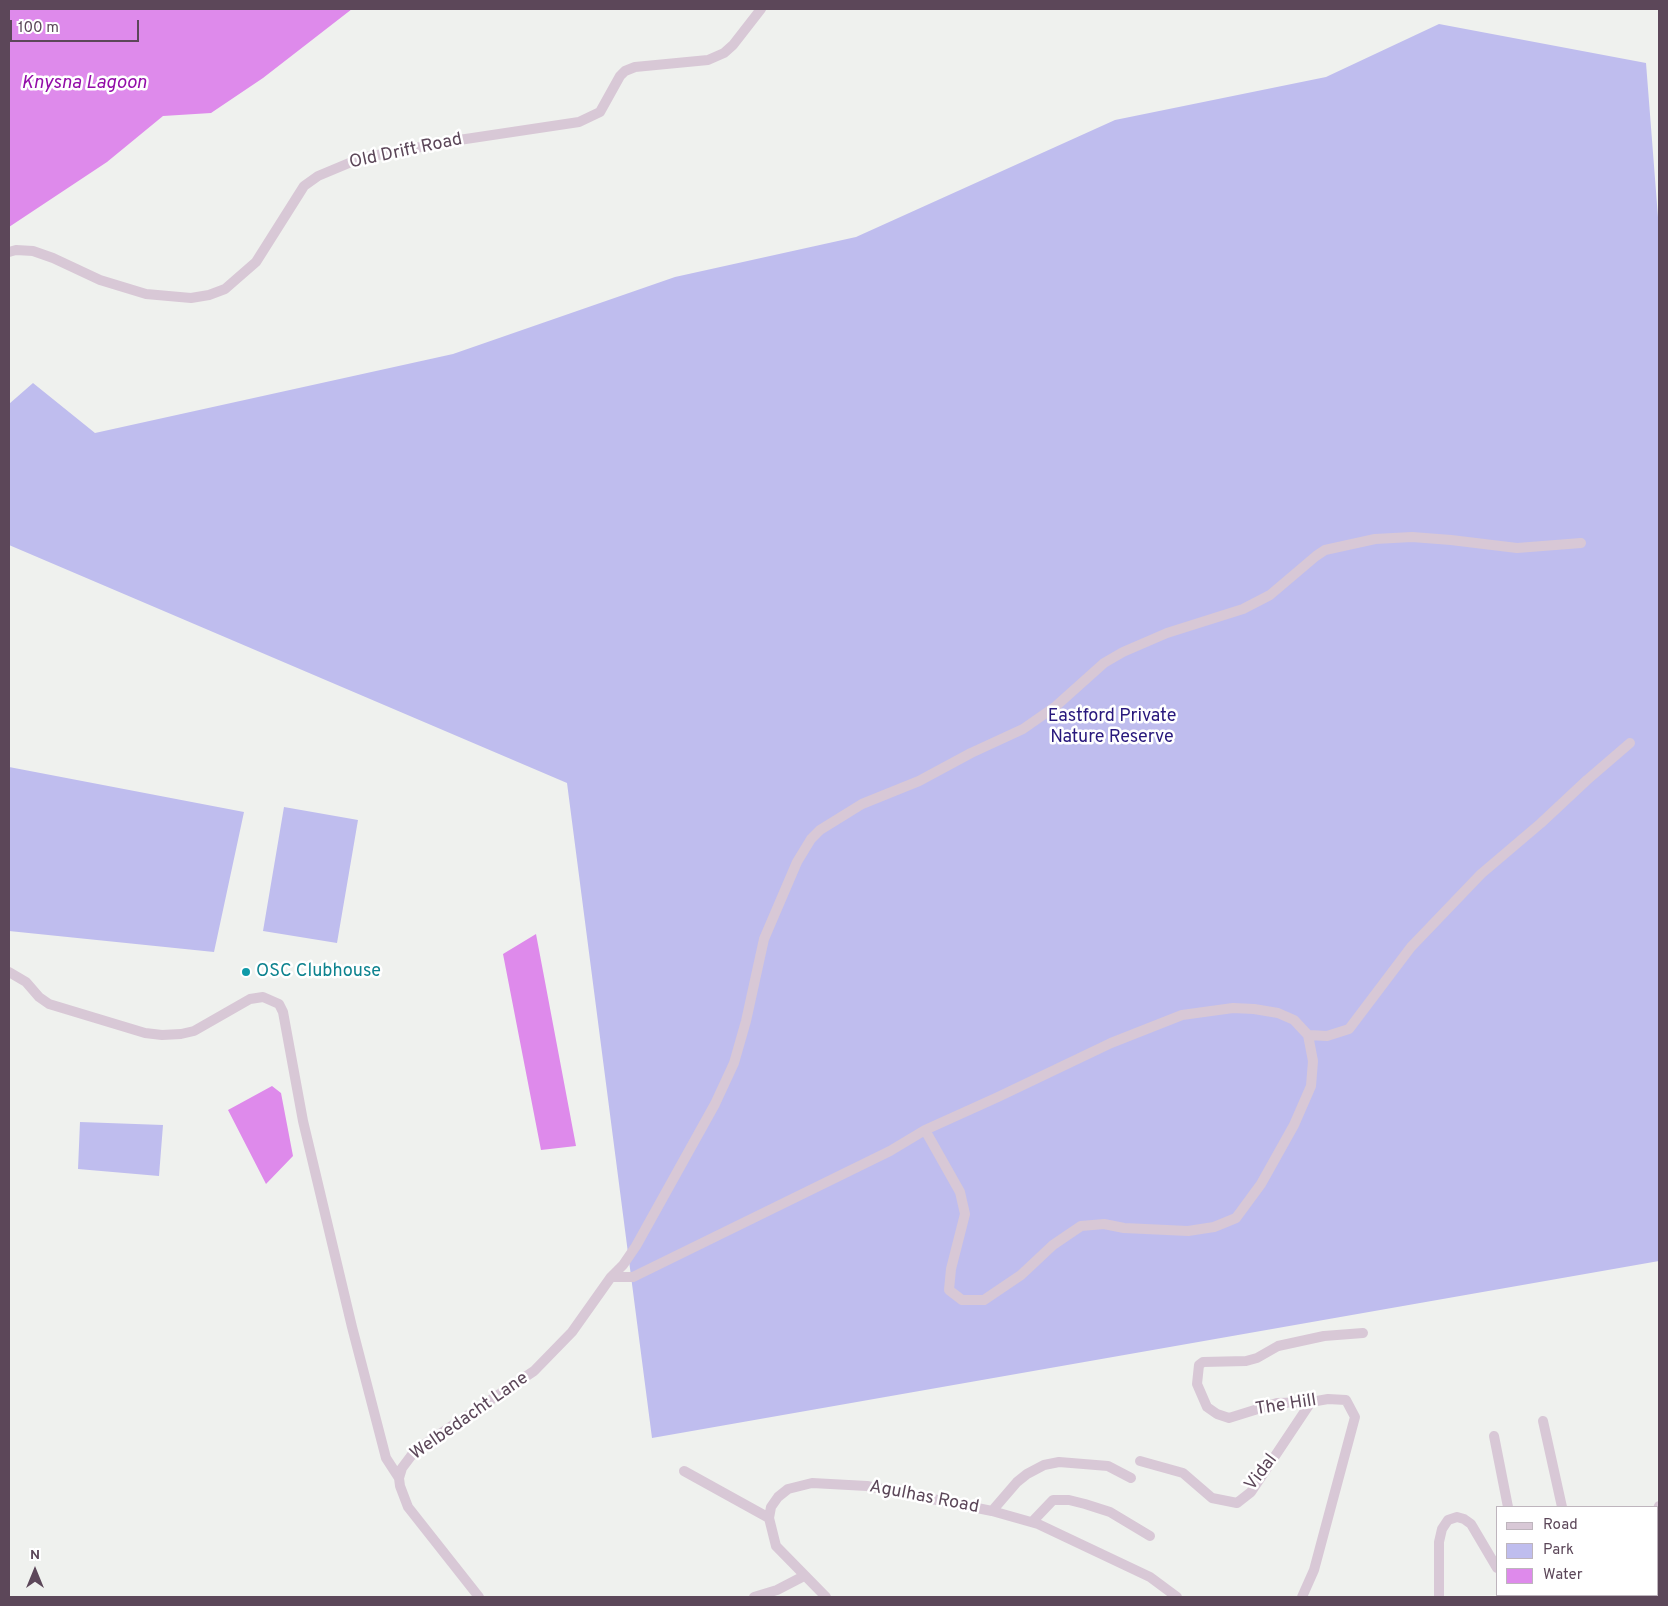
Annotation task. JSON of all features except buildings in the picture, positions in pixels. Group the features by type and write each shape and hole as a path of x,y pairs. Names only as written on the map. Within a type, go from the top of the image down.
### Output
{"street":[{"name":"Old Drift Road","path":"9,252 16,250 33,252 54,258 100,280 146,294 191,298 208,295 225,289 256,262 304,186 318,176 361,158 459,140 579,122 600,112 620,76 625,71 635,67 708,60 724,53 737,40 761,9"},
{"name":"Welbedacht Lane","path":"479,1597 408,1507 401,1491 399,1478 405,1463 422,1446 534,1371 578,1326 611,1277 623,1265 636,1246 715,1104 734,1063 746,1021 764,939 797,862 811,839 820,830 862,804 919,781 1023,729 1056,706 1104,662 1123,652 1167,633 1243,608 1270,595 1325,550 1375,539 1412,537 1518,548 1581,543"},
{"path":"1308,1035 1327,1036 1349,1029 1411,947 1482,874 1630,743"},
{"path":"9,972 26,982 39,997 49,1004 145,1033 162,1035 194,1031 250,999 263,997 279,1004 283,1012 303,1120 352,1327 386,1458 399,1478"},
{"path":"611,1277 633,1277 890,1150 925,1130 1111,1043 1182,1015 1233,1008 1254,1009 1278,1013 1294,1020 1308,1035 1313,1061 1311,1086 1294,1125 1261,1184 1236,1218 1214,1227 1188,1231 1124,1228 1104,1224 1081,1226 1053,1245 1021,1275 984,1300 962,1300 949,1290 952,1262 965,1214 960,1192 925,1130"},
{"name":"The Hill","path":"1302,1597 1314,1570 1354,1418 1346,1400 1328,1399 1311,1402 1277,1403 1229,1418 1208,1408 1197,1384 1198,1365 1203,1362 1246,1361 1257,1358 1278,1346 1324,1336 1363,1333"},
{"name":"Vidal","path":"1140,1461 1183,1473 1212,1498 1237,1503 1251,1492 1311,1402"},
{"path":"1543,1421 1562,1506"},
{"path":"1494,1436 1508,1506"},
{"path":"992,1511 1017,1482 1044,1465 1068,1462 1108,1466 1131,1478"},
{"path":"684,1471 769,1518 776,1546 826,1597"},
{"name":"Agulhas Road","path":"769,1518 771,1507 778,1497 788,1489 812,1483 867,1486 992,1511 1032,1522 1150,1577 1177,1597"},
{"path":"1032,1522 1052,1500 1069,1500 1110,1512 1150,1536"},
{"path":"1439,1597 1439,1542 1442,1529 1448,1520 1457,1517 1471,1524 1496,1566"},
{"path":"754,1597 777,1590 804,1576"}],"green space":[{"name":"Eastford Private Nature Reserve","path":"1439,24 1646,63 1659,230 1659,1261 652,1438 567,783 9,545 9,404 33,383 95,433 453,354 675,277 856,237 1115,120 1326,77"},
{"path":"9,767 244,812 214,952 9,931"},
{"path":"284,807 358,820 337,943 263,931"},
{"path":"80,1122 163,1125 159,1176 78,1169"}],"water":[{"name":"Knysna Lagoon","path":"9,9 352,9 263,78 211,113 163,116 107,162 9,227"},
{"path":"536,934 576,1146 541,1150 503,954"},
{"path":"272,1086 281,1093 293,1156 266,1184 228,1110"}],"place":[{"name":"OSC Clubhouse","path":"246,972"}]}
